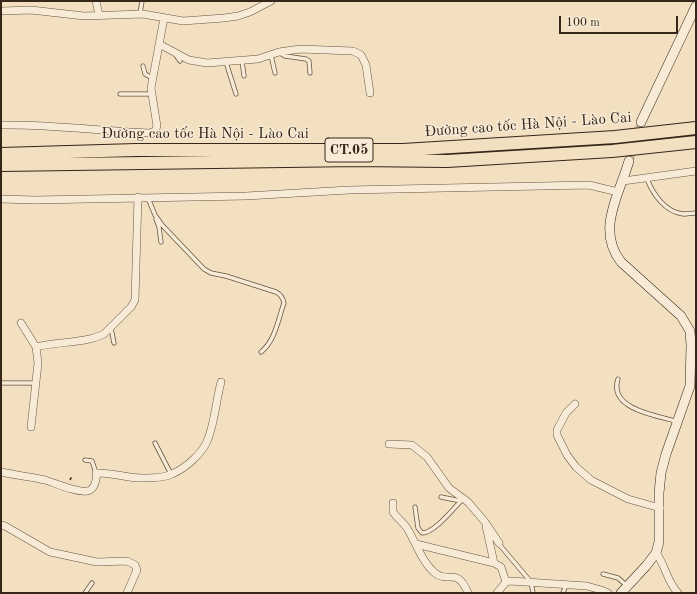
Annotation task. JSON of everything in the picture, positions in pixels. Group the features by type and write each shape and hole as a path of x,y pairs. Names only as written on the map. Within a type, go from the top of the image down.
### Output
{"highway":[{"name":"Đường cao tốc Hà Nội - Lào Cai","path":"1,154 136,150 403,150 615,137 696,128"},
{"name":"Đường cao tốc Hà Nội - Lào Cai","path":"1,166 356,160 447,161 612,151 696,142"}],"street":[{"path":"96,1 99,15"},
{"path":"1,11 31,10 84,16 140,14 179,21 224,18 250,12 271,1"},
{"path":"641,122 696,6"},
{"path":"1,125 30,124 104,131 150,133 155,131 157,126 151,88 164,18"},
{"path":"158,44 189,60 207,64 258,59 279,52 300,49 353,51 361,55 366,65 370,93"},
{"path":"621,593 656,553 659,542 659,492 661,473 666,454 693,386 691,345 693,330 681,316 621,262 614,254 610,245 610,218 629,161"},
{"path":"623,181 696,171"},
{"path":"1,199 35,200 246,196 349,190 589,185 618,192"},
{"path":"36,347 86,340 104,334 131,307 135,300 138,197"},
{"path":"21,323 36,347 38,363 31,427"},
{"path":"1,472 44,480 68,488 88,491 92,489 94,485 96,473 144,478 171,475 184,468 202,450 208,440 213,424 221,382"},
{"path":"575,404 566,413 558,430 558,434 567,455 576,467 591,480 628,499 660,508"},
{"path":"390,444 412,445 427,457 449,488 485,522 499,544"},
{"path":"393,503 390,514 406,527 430,568 439,576 456,577 465,585 468,593"},
{"path":"485,522 487,543 494,563"},
{"path":"1,525 50,552 97,562 127,561 135,565 138,570 127,593"},
{"path":"416,544 494,563 501,567 506,582"},
{"path":"656,553 662,561 670,584 678,593"},
{"path":"497,593 506,582 510,581 587,586 608,593"}],"lane":[{"path":"140,14 142,1"},
{"path":"173,51 180,61"},
{"path":"279,52 286,56 306,59 309,61 310,73"},
{"path":"270,55 275,73"},
{"path":"242,61 244,76"},
{"path":"226,62 236,94"},
{"path":"143,66 145,74 152,78"},
{"path":"120,94 152,94"},
{"path":"646,179 651,189 664,206 683,214 696,213"},
{"path":"147,197 159,227 161,242"},
{"path":"155,215 204,269 211,273 226,276 276,292 284,300 274,334 269,344 261,352"},
{"path":"111,327 114,343"},
{"path":"618,379 617,391 621,398 633,409 678,422"},
{"path":"1,383 36,383"},
{"path":"155,443 171,475"},
{"path":"85,460 92,461 96,473"},
{"path":"441,497 464,502"},
{"path":"415,507 418,528 422,532 426,533 430,532 464,502"},
{"path":"487,543 499,544 531,582 533,593"},
{"path":"123,593 131,578 135,565"},
{"path":"603,574 618,578 628,586"},
{"path":"85,593 92,583"},
{"path":"563,593 566,585"}],"tunnel":[{"path":"629,161 641,122"}]}
